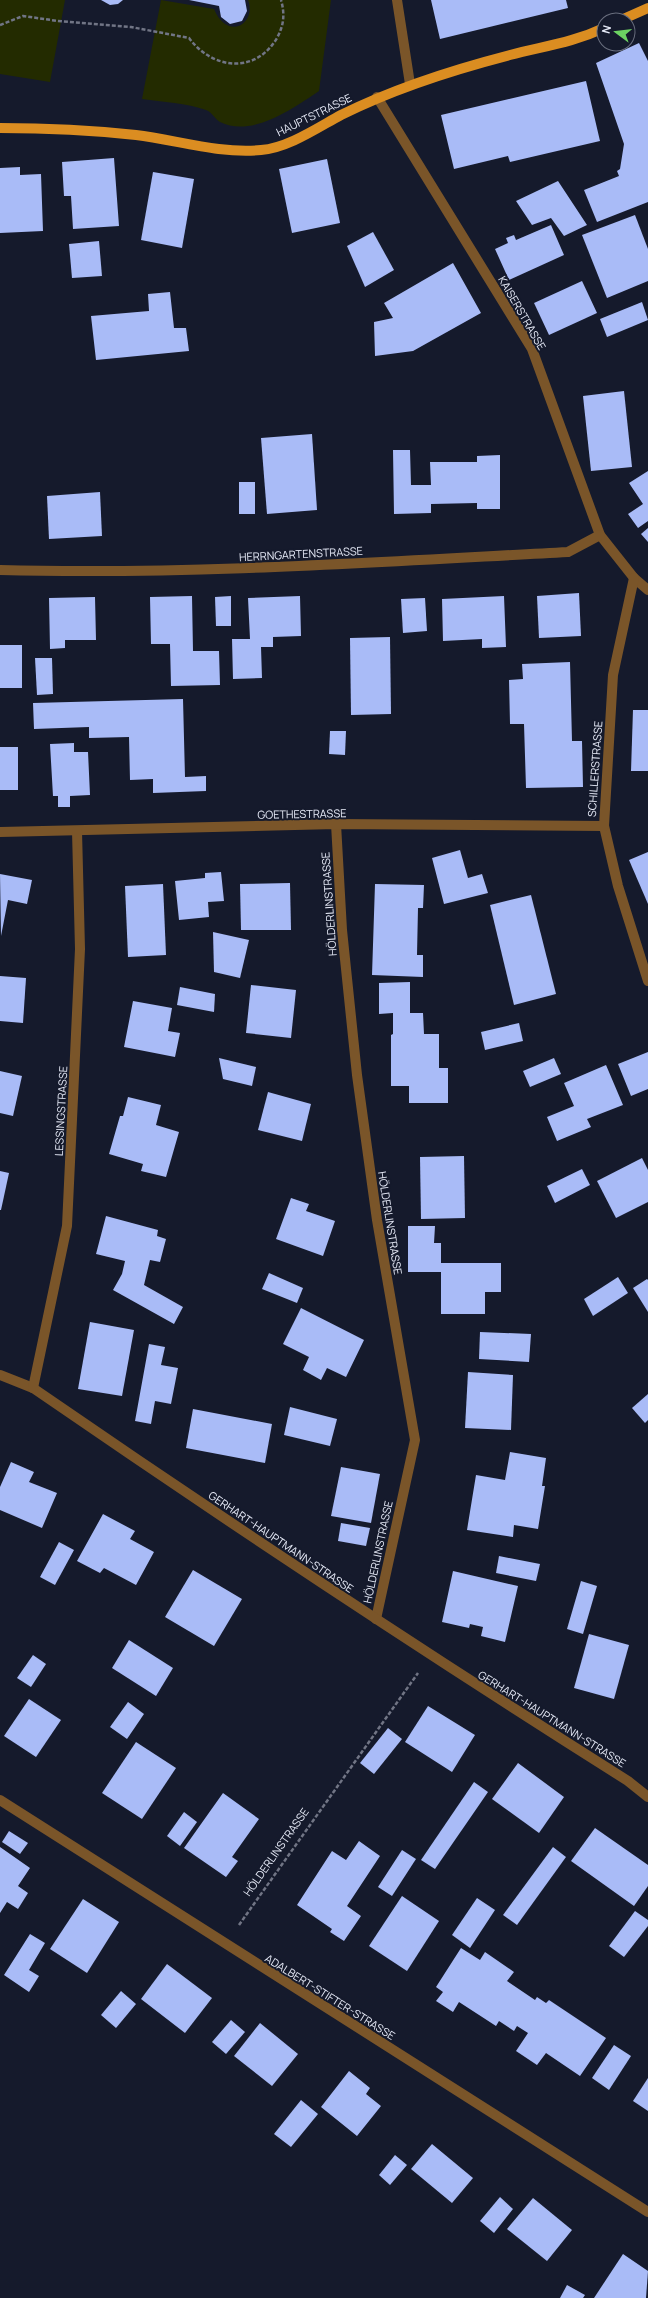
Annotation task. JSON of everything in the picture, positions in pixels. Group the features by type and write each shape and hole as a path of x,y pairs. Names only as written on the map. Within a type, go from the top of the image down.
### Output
{"main road":[{"path":"636,13 648,8"},
{"name":"HAUPTSTRASSE","path":"0,128 73,130 136,135 237,151 262,150 288,142 377,97 410,84 512,54 580,39 596,32"}],"street":[{"path":"397,0 410,84"},
{"name":"KAISERSTRASSE","path":"377,97 532,349 600,535 634,578 648,590"},
{"name":"HERRNGARTENSTRASSE","path":"0,570 68,572 227,570 568,552 600,535"},
{"name":"SCHILLERSTRASSE","path":"634,578 613,675 604,826 618,886 648,981"},
{"name":"GOETHESTRASSE","path":"0,832 336,824 604,826"},
{"name":"HÖLDERLINSTRASSE","path":"336,824 342,930 357,1075 377,1220 415,1440 376,1620"},
{"name":"LESSINGSTRASSE","path":"34,1388 67,1226 80,949 77,831"},
{"name":"GERHART-HAUPTMANN-STRASSE","path":"0,1375 34,1388 224,1519 430,1656 628,1781 648,1797"},
{"name":"ADALBERT-STIFTER-STRASSE","path":"0,1800 648,2212"}],"path":[{"path":"0,25 24,16 58,21 131,27 189,38 197,49 212,59 228,63 245,63 261,57 272,46 279,34 282,28 285,12 281,0"},
{"name":"HÖLDERLINSTRASSE","path":"225,1944 430,1656"}],"green space":[{"path":"0,0 65,0 50,82 0,74"},
{"path":"161,0 214,9 226,25 233,27 240,26 245,22 250,8 248,0 331,0 319,91 272,119 259,124 245,126 232,126 220,122 208,111 199,108 183,104 142,99"}],"building":[{"path":"101,0 123,0 118,4 110,5"},
{"path":"189,0 245,0 247,11 242,21 230,24 221,17 219,6"},
{"path":"431,0 566,0 568,8 440,39"},
{"path":"639,43 648,61 648,202 597,222 584,190 619,176 617,171 620,169 624,144 596,63 620,52 636,52 636,44"},
{"path":"586,81 600,141 510,162 508,156 454,169 441,115"},
{"path":"114,158 119,226 73,229 71,196 64,196 62,162"},
{"path":"327,159 340,223 292,233 279,169"},
{"path":"20,167 20,175 41,174 43,231 0,233 0,168"},
{"path":"153,172 194,179 182,248 141,240"},
{"path":"558,181 587,225 564,236 551,218 532,225 516,201"},
{"path":"635,215 648,249 648,281 607,298 582,235"},
{"path":"551,225 564,255 509,280 495,249 508,243 506,238 514,235 516,240"},
{"path":"373,232 394,270 365,287 347,246"},
{"path":"99,241 102,276 72,278 69,244"},
{"path":"453,263 481,313 413,351 375,356 374,322 393,318 384,303"},
{"path":"582,281 597,313 549,335 534,303"},
{"path":"170,292 174,328 186,328 189,351 96,360 91,316 149,311 148,294"},
{"path":"642,302 648,320 607,337 600,319"},
{"path":"624,391 632,467 591,471 583,396"},
{"path":"312,434 317,510 267,514 261,438"},
{"path":"393,450 410,450 411,485 431,485 430,462 477,462 477,456 500,455 500,509 477,509 477,503 431,504 431,513 394,514"},
{"path":"648,471 648,521 638,528 628,514 643,504 629,483"},
{"path":"239,482 255,482 255,514 239,514"},
{"path":"100,492 102,536 49,539 47,496"},
{"path":"648,528 648,542 641,534"},
{"path":"579,593 581,636 539,638 537,596"},
{"path":"192,596 193,651 219,651 220,685 171,686 170,644 151,644 150,597"},
{"path":"231,596 231,626 216,626 215,597"},
{"path":"300,596 301,636 273,637 273,647 261,647 262,678 233,679 232,639 250,639 248,598"},
{"path":"504,596 506,647 482,648 482,639 443,641 442,599"},
{"path":"95,597 96,640 65,640 65,648 50,649 49,598"},
{"path":"425,598 427,631 403,633 401,599"},
{"path":"390,637 391,714 351,715 350,638"},
{"path":"0,645 22,645 22,688 0,688"},
{"path":"35,658 52,658 53,694 37,695"},
{"path":"570,662 572,741 582,741 583,787 526,788 524,724 510,724 509,680 523,679 522,664"},
{"path":"183,699 185,777 206,776 206,791 153,793 153,779 130,780 129,737 89,738 89,727 34,729 33,703"},
{"path":"633,710 648,710 648,771 631,771"},
{"path":"330,731 346,731 345,755 329,754"},
{"path":"74,743 74,752 88,752 90,795 70,796 70,807 58,807 58,796 53,796 50,744"},
{"path":"0,747 18,747 18,790 0,790"},
{"path":"460,850 468,878 482,874 488,893 444,904 432,858"},
{"path":"648,852 648,904 629,860"},
{"path":"221,872 224,901 208,902 209,917 179,920 175,881 205,878 205,873"},
{"path":"0,874 32,880 27,904 8,900 1,936"},
{"path":"290,883 291,930 241,930 240,884"},
{"path":"163,884 166,955 128,957 125,886"},
{"path":"375,884 424,885 423,908 418,908 417,955 423,955 423,977 372,975"},
{"path":"531,895 556,994 514,1005 490,905"},
{"path":"213,932 249,940 240,978 214,972"},
{"path":"0,976 26,978 23,1023 0,1021"},
{"path":"410,982 410,1013 423,1013 424,1034 439,1034 439,1068 448,1068 448,1103 409,1103 409,1086 391,1086 391,1035 393,1034 393,1013 379,1014 379,983"},
{"path":"251,985 296,990 291,1038 246,1033"},
{"path":"180,987 215,994 214,1012 177,1005"},
{"path":"133,1001 172,1008 168,1031 180,1033 175,1057 124,1047"},
{"path":"519,1023 523,1041 485,1050 481,1032"},
{"path":"648,1052 648,1089 631,1096 618,1064"},
{"path":"219,1058 256,1067 252,1086 223,1079"},
{"path":"554,1058 561,1074 530,1087 523,1071"},
{"path":"606,1065 623,1105 587,1119 591,1127 557,1141 547,1117 574,1106 564,1083"},
{"path":"0,1071 22,1076 13,1116 0,1113"},
{"path":"268,1092 311,1104 302,1141 258,1130"},
{"path":"128,1097 161,1105 156,1125 179,1132 166,1177 141,1171 143,1164 109,1154 120,1116 123,1116"},
{"path":"464,1156 465,1218 421,1219 420,1157"},
{"path":"642,1158 648,1170 648,1202 616,1218 597,1181"},
{"path":"582,1169 590,1185 555,1203 547,1186"},
{"path":"0,1171 9,1173 1,1210 0,1210"},
{"path":"291,1198 309,1204 306,1211 335,1221 323,1256 276,1239"},
{"path":"106,1216 158,1230 157,1236 166,1239 160,1262 150,1260 144,1285 183,1307 174,1324 113,1290 122,1274 125,1261 96,1254"},
{"path":"408,1226 435,1226 434,1243 441,1243 441,1263 501,1263 501,1292 485,1292 485,1314 441,1314 441,1272 408,1272"},
{"path":"269,1273 303,1288 297,1303 262,1289"},
{"path":"618,1277 628,1293 593,1316 584,1299"},
{"path":"647,1279 648,1280 648,1312 633,1288"},
{"path":"301,1308 364,1340 346,1377 327,1368 321,1380 303,1370 309,1357 283,1344"},
{"path":"90,1322 134,1330 122,1396 78,1389"},
{"path":"480,1332 531,1334 529,1362 479,1359"},
{"path":"149,1344 165,1347 161,1365 178,1368 171,1404 155,1401 151,1424 135,1421"},
{"path":"468,1372 513,1375 511,1430 465,1428"},
{"path":"648,1394 648,1420 645,1423 632,1408"},
{"path":"290,1407 337,1419 330,1446 284,1435"},
{"path":"193,1409 272,1424 265,1463 186,1448"},
{"path":"510,1452 546,1458 542,1486 545,1486 538,1529 514,1525 513,1537 467,1530 476,1475 505,1480"},
{"path":"11,1462 34,1472 29,1482 57,1493 42,1528 0,1510 0,1487"},
{"path":"341,1467 380,1474 371,1523 331,1516"},
{"path":"103,1514 135,1531 130,1539 154,1552 136,1585 104,1568 100,1573 77,1561"},
{"path":"341,1523 370,1528 366,1546 338,1541"},
{"path":"59,1542 74,1550 55,1585 40,1577"},
{"path":"499,1556 540,1564 536,1581 496,1573"},
{"path":"193,1570 242,1599 214,1646 165,1617"},
{"path":"453,1571 518,1586 505,1642 481,1636 483,1627 470,1624 469,1628 442,1622"},
{"path":"581,1581 597,1586 583,1634 567,1629"},
{"path":"589,1634 629,1645 614,1699 574,1688"},
{"path":"129,1640 173,1668 156,1696 112,1668"},
{"path":"33,1655 46,1664 31,1687 17,1678"},
{"path":"29,1699 61,1720 36,1757 4,1736"},
{"path":"128,1702 144,1714 127,1739 110,1727"},
{"path":"428,1706 475,1735 452,1772 405,1742"},
{"path":"388,1728 402,1739 374,1774 360,1763"},
{"path":"136,1742 176,1768 142,1819 102,1793"},
{"path":"518,1763 564,1797 539,1833 492,1799"},
{"path":"474,1782 488,1792 435,1869 421,1860"},
{"path":"223,1793 259,1819 232,1857 238,1861 226,1877 184,1848"},
{"path":"184,1812 197,1822 180,1846 167,1836"},
{"path":"595,1828 648,1865 648,1886 634,1906 571,1861"},
{"path":"9,1831 28,1843 20,1854 2,1842"},
{"path":"359,1841 380,1856 347,1906 361,1916 344,1941 330,1932 332,1929 297,1905 332,1851 346,1860"},
{"path":"0,1847 30,1868 18,1886 28,1893 18,1909 7,1902 0,1913"},
{"path":"553,1847 566,1857 517,1925 503,1915"},
{"path":"402,1850 416,1859 392,1896 378,1887"},
{"path":"402,1896 439,1921 407,1971 369,1946"},
{"path":"477,1898 495,1910 470,1948 452,1935"},
{"path":"83,1899 119,1922 87,1973 50,1949"},
{"path":"635,1911 648,1920 648,1926 624,1957 609,1946"},
{"path":"30,1934 45,1943 29,1970 39,1976 29,1992 4,1975"},
{"path":"461,1948 480,1960 485,1952 514,1972 507,1981 535,2000 537,1997 546,2003 549,2000 606,2038 580,2076 546,2053 537,2065 516,2051 528,2033 517,2026 514,2031 499,2021 496,2026 459,2002 453,2012 436,2001 443,1992 436,1987"},
{"path":"167,1964 212,1998 185,2033 141,1999"},
{"path":"121,1991 136,2004 116,2028 101,2015"},
{"path":"231,2020 245,2032 226,2054 212,2042"},
{"path":"260,2023 298,2054 272,2086 234,2056"},
{"path":"614,2045 631,2056 609,2090 592,2078"},
{"path":"349,2071 370,2088 366,2094 381,2106 357,2136 321,2107"},
{"path":"648,2078 648,2111 633,2101"},
{"path":"301,2100 318,2114 291,2147 274,2134"},
{"path":"432,2144 473,2178 452,2203 411,2169"},
{"path":"395,2155 407,2165 390,2185 379,2175"},
{"path":"500,2197 513,2209 494,2233 480,2221"},
{"path":"533,2198 572,2230 547,2261 507,2229"},
{"path":"623,2254 648,2271 646,2298 594,2298"},
{"path":"567,2285 585,2295 583,2298 560,2298"}]}
